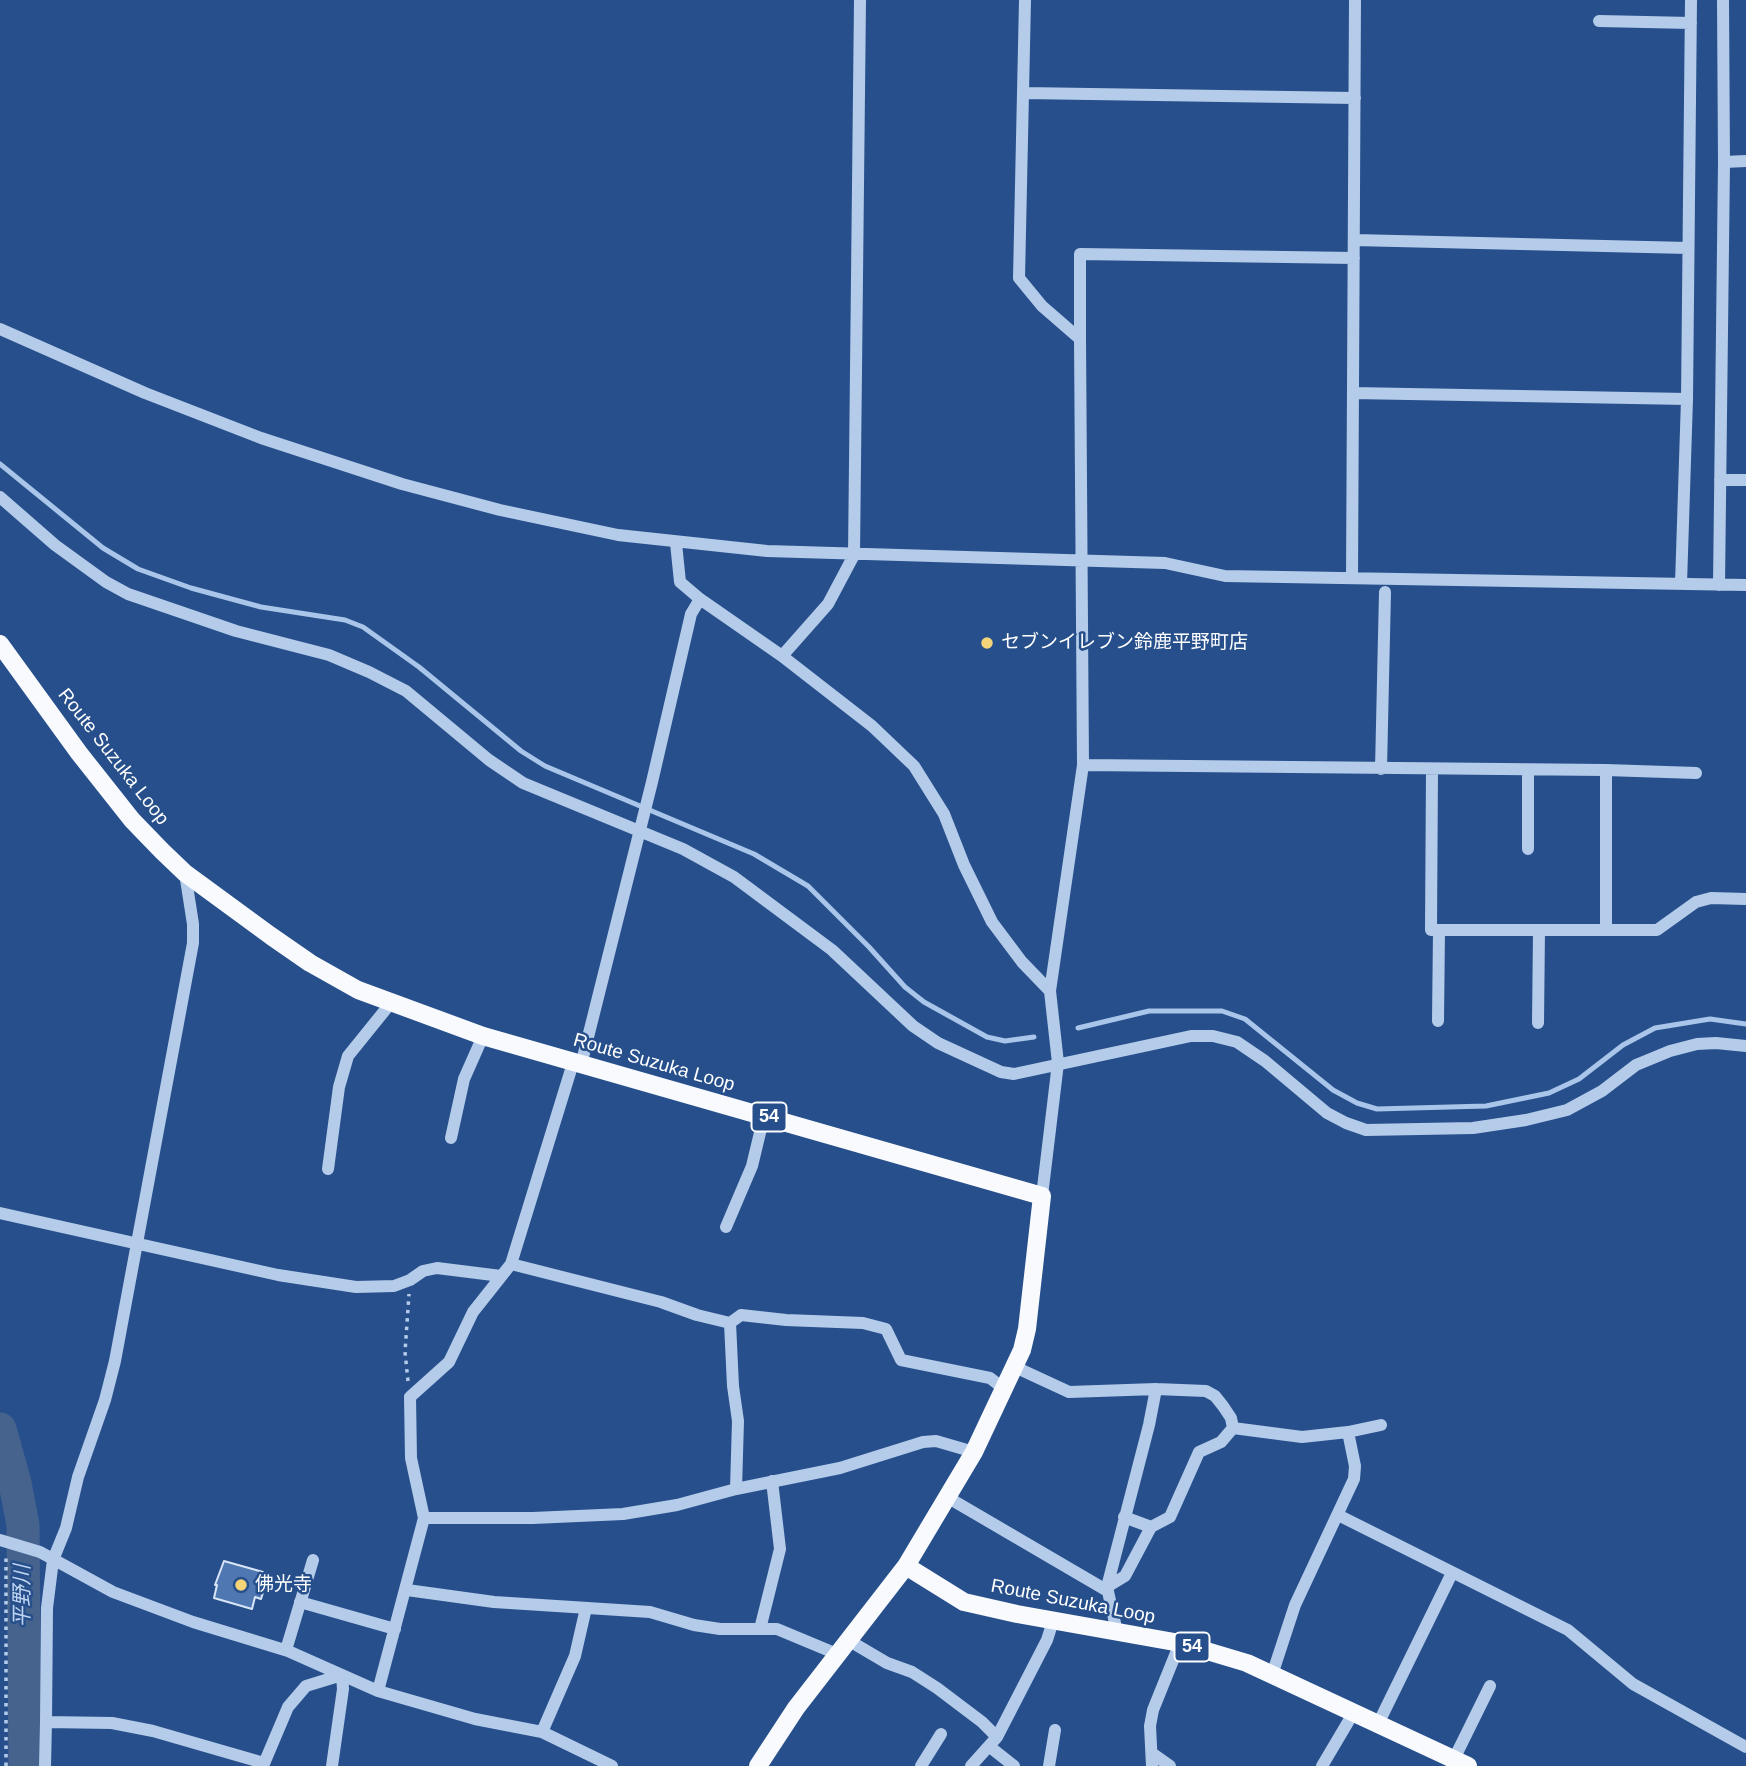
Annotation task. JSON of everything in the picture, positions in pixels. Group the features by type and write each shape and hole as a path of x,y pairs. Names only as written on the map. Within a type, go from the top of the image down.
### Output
{"main road":[{"name":"Route Suzuka Loop","path":"0,644 79,753 132,820 186,873 310,963 358,990 483,1036 1042,1196"},
{"path":"758,1766 796,1709 906,1566 974,1452 1015,1367 1027,1329 1042,1196"},
{"name":"Route Suzuka Loop","path":"906,1566 964,1602 1180,1643 1247,1663 1461,1763"}],"street":[{"path":"782,656 828,604 854,555 860,0"},
{"path":"1025,0 1020,278 1042,306 1080,339"},
{"path":"1352,579 1355,0"},
{"path":"1681,584 1687,398 1691,0"},
{"path":"1719,585 1724,162 1723,0"},
{"path":"1599,21 1691,23"},
{"path":"1024,93 1355,98"},
{"path":"1724,162 1746,161"},
{"path":"1354,240 1688,248"},
{"path":"1042,1196 1058,1063 1050,991 1083,765 1080,254 1354,258"},
{"path":"0,329 145,393 261,438 402,484 526,516 618,535 767,551 1165,563 1224,576 1746,585"},
{"path":"1353,393 1687,398"},
{"path":"1720,480 1746,480"},
{"path":"0,497 55,545 106,582 128,594 236,631 330,655 369,672 406,691 508,775 640,827 734,877 832,950 913,1026 938,1043 984,1065 1014,1074 1191,1036 1213,1036 1237,1042 1265,1061 1327,1113 1346,1123 1367,1130 1473,1128 1526,1120 1567,1110 1602,1091 1636,1065 1670,1051 1698,1044 1746,1046"},
{"path":"676,542 680,582 872,726 914,766 944,814 992,922 1022,962 1050,991"},
{"path":"1381,769 1385,592"},
{"path":"377,1691 425,1518 411,1458 410,1397 449,1362 473,1312 511,1264 577,1064 652,782 691,614 700,599"},
{"path":"1083,765 1696,773"},
{"path":"1432,770 1431,930 1657,930 1696,902 1711,898 1746,900"},
{"path":"1528,770 1528,849"},
{"path":"1606,770 1606,930"},
{"path":"45,1766 47,1608 53,1560 66,1528 78,1477 105,1400 115,1361 193,943 186,873"},
{"path":"1438,1021 1439,930"},
{"path":"1538,1023 1539,930"},
{"path":"328,1169 339,1087 348,1056 390,1004"},
{"path":"451,1138 464,1079 483,1036"},
{"path":"726,1227 752,1166 764,1116"},
{"path":"0,1213 278,1275 356,1287 394,1286 423,1271 438,1268 501,1276"},
{"path":"511,1264 661,1301 697,1315 730,1323 741,1315 863,1323 886,1329 901,1360 990,1378 1003,1388"},
{"path":"730,1323 733,1386 738,1421 736,1489"},
{"path":"1015,1367 1069,1392 1156,1389 1206,1391 1215,1396 1223,1406 1231,1418 1233,1428"},
{"path":"1117,1632 1107,1589 1156,1389"},
{"path":"1233,1428 1302,1437 1381,1425"},
{"path":"1107,1589 1125,1576 1151,1527 1170,1517 1199,1451 1221,1442 1233,1428"},
{"path":"1272,1675 1295,1605 1354,1479 1355,1466 1348,1432"},
{"path":"425,1518 533,1518 624,1514 677,1505 736,1489 840,1468 923,1442 936,1441 974,1452"},
{"path":"760,1629 780,1549 772,1481"},
{"path":"947,1497 1107,1589"},
{"path":"1338,1515 1568,1629 1633,1684 1746,1747"},
{"path":"1124,1517 1151,1527"},
{"path":"3,1540 40,1552 125,1597 193,1622 286,1650 377,1691 475,1719 542,1732 612,1766"},
{"path":"286,1650 313,1560"},
{"path":"1378,1724 1452,1573"},
{"path":"407,1590 494,1602 650,1612 719,1629 788,1632 842,1647 912,1672 937,1688 982,1722 993,1742 1014,1766"},
{"path":"300,1602 396,1629"},
{"path":"542,1732 575,1656 586,1608"},
{"path":"971,1766 993,1742 1047,1640 1054,1621"},
{"path":"1170,1766 1152,1760 1150,1726 1153,1710 1180,1643"},
{"path":"46,1721 112,1723 153,1731 263,1764 288,1707 306,1686 342,1675"},
{"path":"332,1766 343,1689 342,1675"},
{"path":"1461,1763 1490,1686"},
{"path":"1322,1766 1354,1712"},
{"path":"1049,1766 1055,1730"},
{"path":"921,1766 941,1734"}],"path":[{"path":"410,1280 405,1352 410,1397"},
{"path":"3,1540 6,1766"}],"building":[{"name":"佛光寺","path":"224,1561 263,1572 260,1581 266,1583 261,1599 255,1597 252,1609 214,1598 215,1585"}],"waterway":[{"path":"0,464 103,548 138,569 191,588 261,607 345,620 363,627 419,667 521,751 545,766 754,854 808,886 905,987 924,1002 987,1037 1005,1041 1034,1037"},
{"path":"1078,1028 1149,1011 1222,1011 1245,1019 1333,1090 1357,1103 1377,1109 1486,1106 1549,1093 1579,1079 1623,1045 1655,1028 1710,1019 1746,1024"},
{"name":"平野川","path":"0,1429 23,1525 25,1766"}],"place":[{"name":"セブンイレブン鈴鹿平野町店","path":"987,643"},
{"name":"佛光寺","path":"241,1585"}]}
